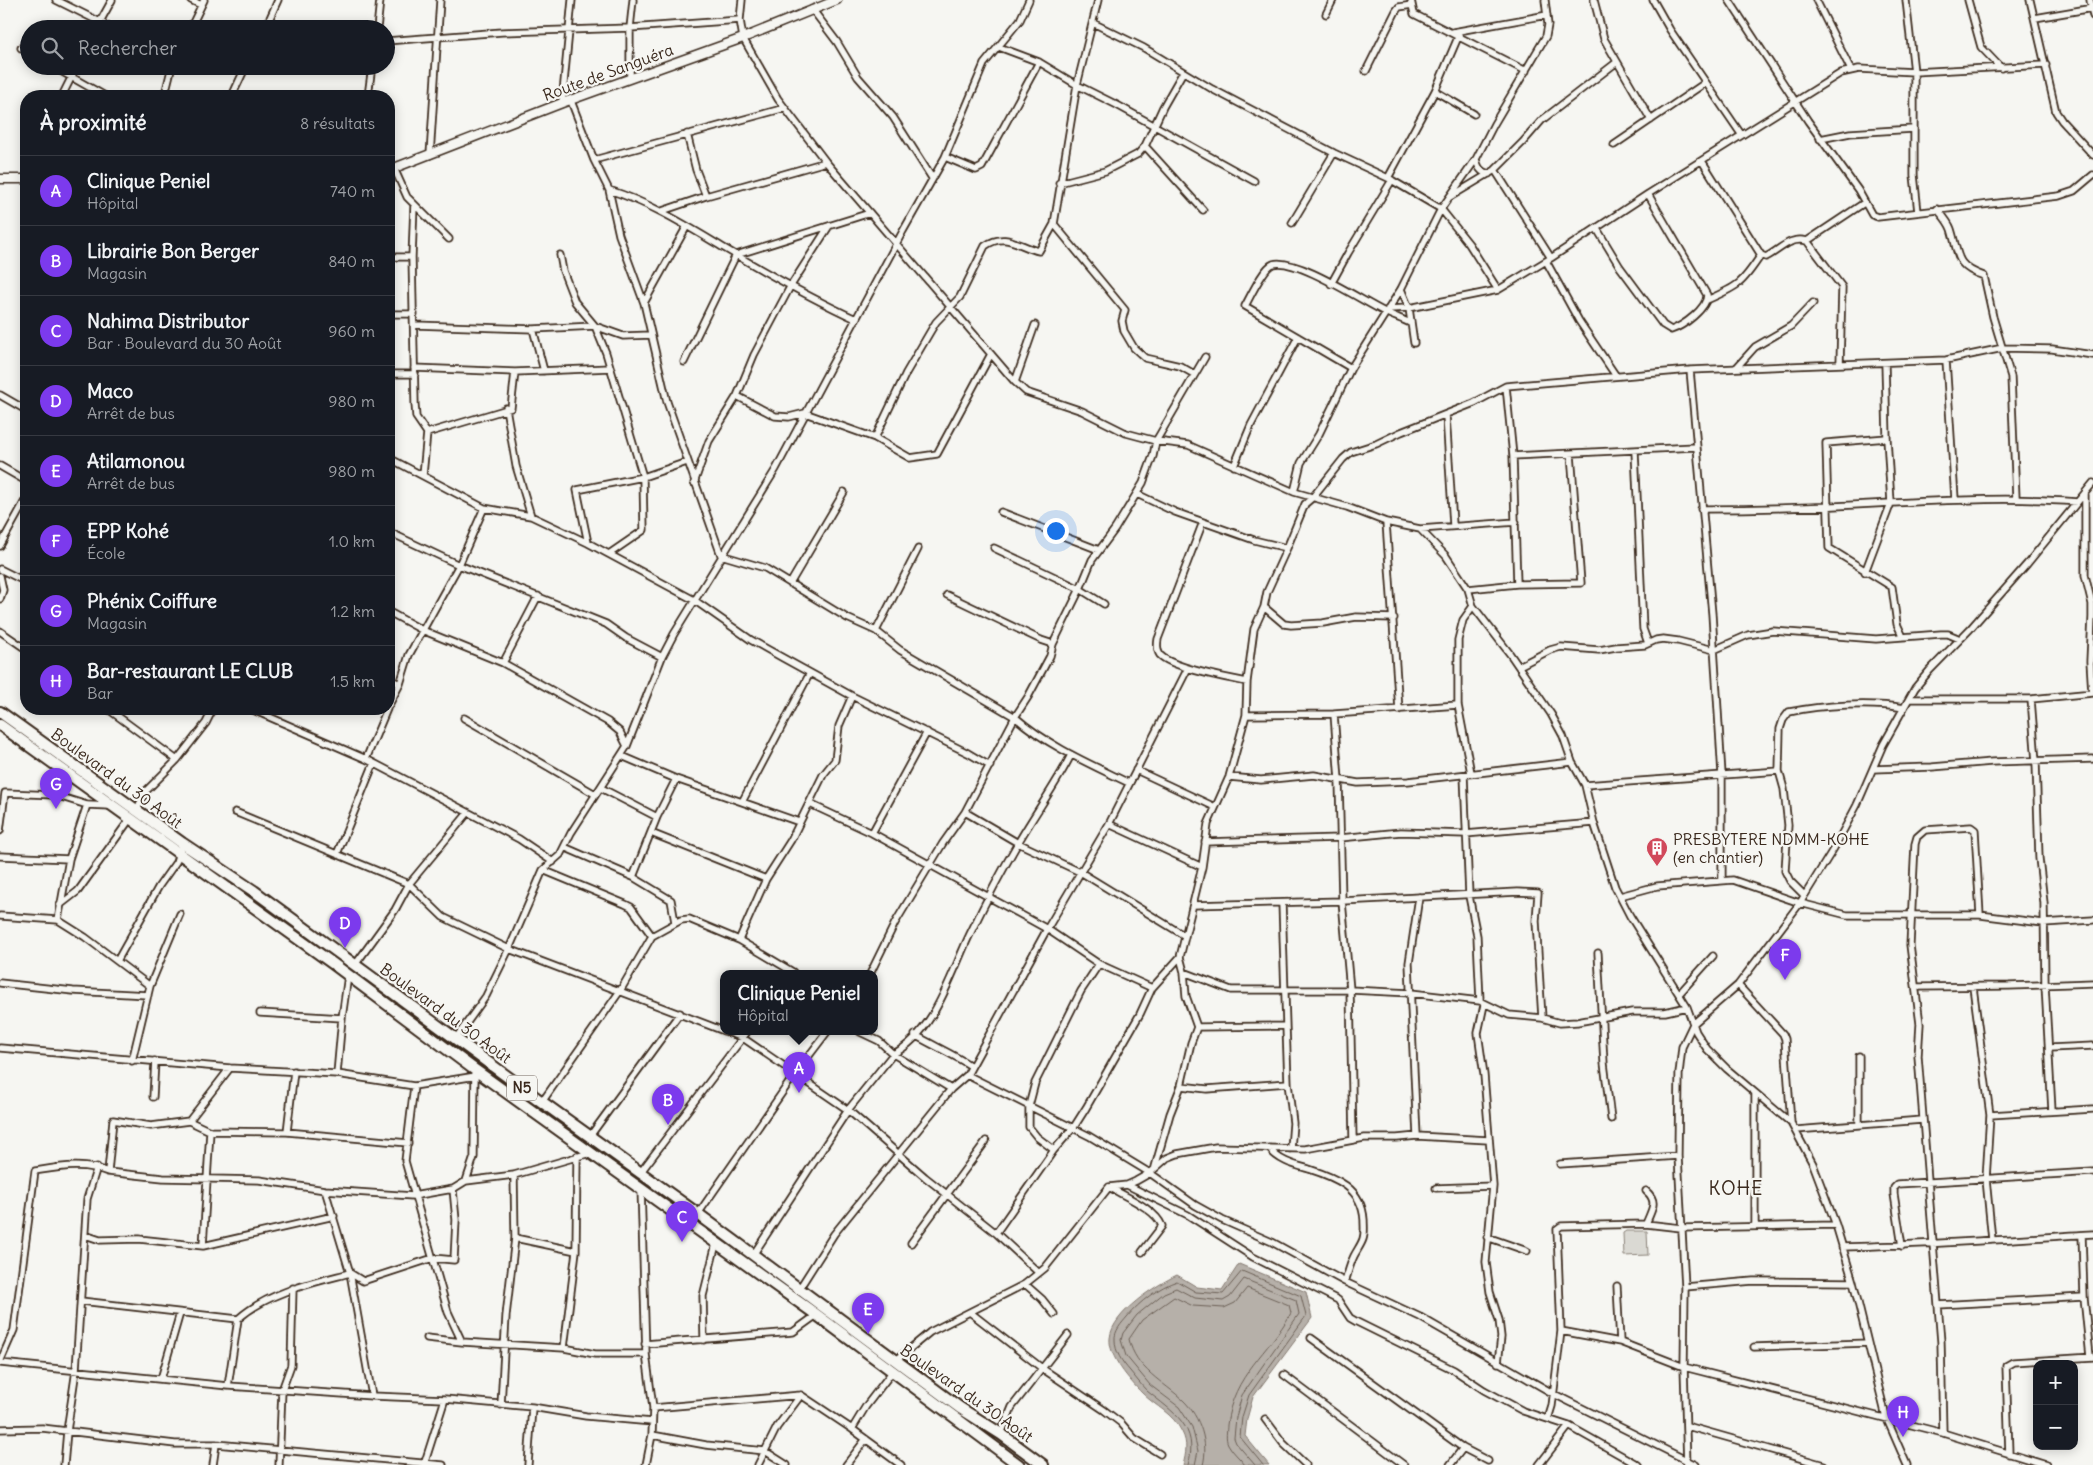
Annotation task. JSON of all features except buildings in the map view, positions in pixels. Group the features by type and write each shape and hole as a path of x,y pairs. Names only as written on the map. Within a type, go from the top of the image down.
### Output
{"highway":[{"name":"Boulevard du 30 Août","path":"0,712 133,815 179,855 348,975 475,1073 641,1188 716,1244 895,1361 1043,1465"},
{"name":"Boulevard du 30 Août","path":"0,726 112,806 133,815 182,843 254,891 799,1289 821,1311 892,1372 1019,1465"}],"street":[{"path":"56,0 98,20"},
{"path":"101,20 112,0"},
{"path":"191,0 202,3 194,20"},
{"path":"269,20 278,0"},
{"path":"378,20 380,0"},
{"path":"430,155 436,37 440,0"},
{"path":"562,102 572,0"},
{"path":"630,78 630,28 633,0"},
{"path":"742,0 740,20 744,38 778,99 826,162 898,243 1015,382 1026,392 1082,411 1126,433 1156,441 1188,445 1294,492 1347,507 1386,522 1420,529 1454,525 1516,522"},
{"name":"Route de Sanguéra","path":"395,168 562,102 571,101 744,38 826,2 838,0"},
{"path":"456,1038 486,996 509,949 543,870 558,857 595,794 622,756 662,657 721,555 776,469 944,157 984,64 1020,20 1029,0"},
{"path":"875,438 906,374 930,332 950,306 960,297 985,246 992,241 998,240 1020,243 1039,251 1054,224 1059,183 1077,85 1098,0"},
{"path":"1326,14 1333,0"},
{"path":"1294,492 1301,463 1320,434 1351,368 1401,289 1440,209 1476,159 1494,124 1546,36 1547,15 1545,0"},
{"path":"1594,0 1604,39 1651,120"},
{"path":"1653,0 1670,30 1741,134"},
{"path":"1729,0 1820,139 1838,162 1874,217 2067,194 2077,189 2093,175"},
{"path":"1816,0 1851,70"},
{"path":"1906,0 1914,72 1914,183 1918,212"},
{"path":"1968,0 1981,47 2001,68"},
{"path":"2030,0 2056,112 2093,155"},
{"path":"2090,0 2093,16"},
{"path":"1366,72 1396,11 1399,7 1411,3 1414,14 1459,35 1526,71"},
{"path":"2035,18 2092,8"},
{"path":"812,9 837,42 858,77 893,116 932,178"},
{"path":"1452,32 1547,15"},
{"path":"395,40 502,32 630,28 740,20"},
{"path":"1093,22 1144,48 1212,89 1334,153 1390,179 1440,209 1469,244 1498,290"},
{"path":"1331,284 1390,179 1435,91 1459,35"},
{"path":"999,47 1039,62 1077,85 1254,181"},
{"path":"944,157 976,170 982,167 1039,62"},
{"path":"1448,198 1492,172 1523,142 1542,120 1617,62"},
{"path":"1386,310 1409,308 1498,290 1549,260 1741,134 1841,73 1851,70 1914,72 2046,65"},
{"path":"1059,183 1105,171 1138,154 1145,146 1153,126 1183,72"},
{"path":"66,75 94,90"},
{"path":"65,90 72,75"},
{"path":"166,90 170,75"},
{"path":"235,90 242,75"},
{"path":"369,90 371,75"},
{"path":"1614,145 1705,83"},
{"path":"1435,91 1474,114"},
{"path":"571,101 594,160 609,190 620,235 644,303 666,402 721,555"},
{"path":"594,160 785,108"},
{"path":"1820,139 1850,133 1913,129"},
{"path":"687,134 696,170 706,196"},
{"path":"1145,146 1203,210"},
{"path":"1292,223 1334,153"},
{"path":"1476,159 1478,168 1484,173 1492,172"},
{"path":"1702,161 1761,255 1766,257 1797,239 1807,241 1842,287 1840,363"},
{"path":"662,211 706,196 826,162"},
{"path":"1492,172 1549,260 1579,321 1616,376"},
{"path":"395,176 407,197 450,239"},
{"path":"0,179 20,179"},
{"path":"609,190 637,199 662,211 790,287 856,319"},
{"path":"1648,194 1701,283 1707,295 1707,300"},
{"path":"1807,241 1864,203"},
{"path":"414,204 412,257 414,371 416,417 427,433 423,475"},
{"path":"1937,209 1948,223 1956,254 1963,265 1966,269 1984,276 1993,317 2012,377 2016,498"},
{"path":"684,362 736,255 870,213"},
{"path":"1054,224 1125,310 1122,321 1124,331 1134,348 1145,358 1180,366 1194,374"},
{"path":"644,303 687,226"},
{"path":"694,483 710,441 737,396 754,355 790,287 829,226"},
{"path":"1597,229 1620,267 1648,307 1666,329 1671,330 1679,326 1704,305 1707,300 1732,289 1744,280 1761,255"},
{"path":"560,255 563,271 575,302 595,326 610,368 642,477 644,530 608,554"},
{"path":"395,257 412,257"},
{"path":"1351,368 1245,306 1266,269 1272,264 1290,264 1410,323"},
{"path":"1401,289 1409,308 1414,342"},
{"path":"1736,368 1755,348 1791,326 1813,302"},
{"path":"395,314 414,314"},
{"path":"414,325 533,329 595,326 623,336 651,336"},
{"path":"1015,382 1035,325"},
{"path":"533,329 544,371"},
{"path":"1234,466 1251,425 1298,337"},
{"path":"1155,1167 1170,1114 1182,1086 1190,1043 1197,1027 1186,996 1184,972 1180,957 1202,867 1208,824 1228,777 1246,715 1247,682 1254,629 1264,607 1267,592 1305,504 1351,452 1376,444 1401,432 1446,415 1506,386 1690,370 1946,360 2003,348 2052,349 2093,355"},
{"path":"737,396 775,416 788,417 805,413 875,438 910,458 937,454 991,354"},
{"path":"872,970 895,923 943,843 965,812 1014,717 1028,697 1050,656 1053,644 1092,560 1137,494 1153,456 1156,441 1205,357"},
{"path":"1946,360 1955,499"},
{"path":"1864,572 1891,503 1885,363"},
{"path":"395,373 414,371 515,372 610,368"},
{"path":"1690,370 1695,446 1714,650 1722,775 1722,880"},
{"path":"427,433 511,408 515,372"},
{"path":"1506,386 1513,456 1517,584"},
{"path":"0,395 20,407"},
{"path":"506,408 516,466 531,516"},
{"path":"1446,415 1454,525"},
{"path":"1887,438 1826,443 1829,548 1864,572 1892,587 1897,624 1903,637"},
{"path":"1513,456 1635,451 1695,446"},
{"path":"1635,451 1643,629 1648,643"},
{"path":"1468,589 1517,584 1581,583 1571,454"},
{"path":"395,461 484,508 531,516 588,543 694,600 752,640 810,673 852,696 968,752 990,766"},
{"path":"588,543 577,490 642,477 687,462"},
{"path":"0,466 20,478"},
{"path":"1688,1463 1688,1426 1684,1367 1685,1286 1678,1156 1680,1053 1693,1024 1738,986 1800,903 1839,839 1883,746 1909,699 1930,670 2027,564 2093,483"},
{"path":"791,582 844,492"},
{"path":"1909,699 2031,699 2092,693 2090,661 2092,604 2085,576 2086,493"},
{"path":"1137,494 1175,512 1254,540 1287,548"},
{"path":"1701,510 1771,509 1955,499 2016,498 2077,502"},
{"path":"395,694 400,684 408,655 458,565 484,508"},
{"path":"0,546 20,510"},
{"path":"1000,512 1099,550"},
{"path":"1203,522 1158,640 1158,650 1162,656 1188,668 1247,682"},
{"path":"1386,522 1399,710"},
{"path":"1420,529 1446,556 1468,589 1473,606 1519,666 1551,714 1563,736 1572,762 1585,785 1594,823 1620,896 1630,916 1687,1007 1693,1024 1708,1048 1727,1070 1791,1123 1796,1130 1813,1164 1836,1226 1853,1282 1886,1417 1907,1465"},
{"path":"395,535 458,565 606,624 626,638 662,657"},
{"path":"994,548 1080,589 1104,604"},
{"path":"876,631 918,549"},
{"path":"721,555 757,564 791,582 814,599 847,618 876,631 900,650 1014,717 1026,727 1071,755 1129,783"},
{"path":"0,569 20,579"},
{"path":"0,576 3,590 0,598"},
{"path":"947,595 1032,636 1053,644"},
{"path":"503,663 538,596"},
{"path":"1471,773 1458,705 1458,640 1463,620 1473,606"},
{"path":"1264,607 1284,624 1299,626 1356,617 1394,618"},
{"path":"395,615 422,630 503,663 608,722 620,732 627,746"},
{"path":"0,631 20,645"},
{"path":"1519,666 1550,650 1561,647 1599,650 1645,645 1656,640 1672,640 1714,650 1748,636 1773,631 1876,639 1948,634 1960,639"},
{"path":"799,1289 834,1234 951,1089 967,1074 996,1026 1047,929 1082,873 1109,824 1188,668"},
{"path":"742,802 810,673"},
{"path":"395,682 400,684"},
{"path":"739,940 766,879 791,840 823,775 835,760 839,726 852,696"},
{"path":"2031,699 2036,762 2039,858 2043,895 2045,985 2052,1111"},
{"path":"1246,715 1334,714 1458,705"},
{"path":"1804,895 1786,875 1788,825 1784,789 1779,771 1780,729 1783,720 1789,712 1843,706 1904,708"},
{"path":"1334,714 1339,780 1342,901 1350,990 1353,1140"},
{"path":"116,715 177,760"},
{"path":"60,905 78,891 133,815 146,791 177,760 211,715"},
{"path":"265,715 366,759 467,814 518,839 553,862"},
{"path":"366,759 385,715"},
{"path":"464,718 595,794"},
{"path":"872,833 927,732"},
{"path":"753,1255 848,1110 893,1054 900,1050 915,1035 932,1014 1018,843 1071,755"},
{"path":"622,756 676,780 799,822"},
{"path":"1873,769 1992,762 2093,759"},
{"path":"1228,777 1261,780 1314,775 1358,783 1408,781 1572,762"},
{"path":"337,854 374,764"},
{"path":"1136,770 1215,807"},
{"path":"1585,785 1779,771"},
{"path":"1464,775 1469,896 1478,936 1482,1003 1478,1033 1484,1075 1493,1186 1486,1262 1490,1292 1499,1320 1501,1337 1498,1363"},
{"path":"633,877 657,817 676,780"},
{"path":"601,788 657,817"},
{"path":"0,832 2,793 55,796 87,805 112,806"},
{"path":"810,804 872,833 930,866 990,896 1047,929 1098,964 1152,988"},
{"path":"58,920 69,859 87,805"},
{"path":"235,812 409,884 443,917 509,949 720,1029"},
{"path":"965,812 1018,843 1082,873 1185,936"},
{"path":"355,965 395,910 409,884 467,814"},
{"path":"1205,842 1340,838 1401,832 1465,834 1594,823"},
{"path":"1109,824 1202,867"},
{"path":"1944,1433 1942,1362 1918,1056 1920,1030 1917,987 1912,970 1910,945 1914,853 1917,837 1925,830 1971,827 1975,830 1980,915"},
{"path":"651,833 766,879"},
{"path":"117,961 179,855 182,843"},
{"path":"564,846 633,877 670,900 675,922"},
{"path":"0,856 69,859"},
{"path":"543,870 631,907 652,936"},
{"path":"1620,896 1657,886 1733,880 1744,882 1800,903 1847,915 1980,915 2043,923 2093,920"},
{"path":"1193,905 1469,896 1518,892 1538,893 1536,921 1542,1018"},
{"path":"1417,1136 1409,963 1419,897"},
{"path":"1282,902 1288,1083 1292,1123 1291,1149"},
{"path":"132,1061 150,986 180,914"},
{"path":"0,916 58,920 85,937 150,986"},
{"path":"542,1102 620,991 652,936 675,922 689,919 739,940 788,970"},
{"path":"1598,953 1604,1063 1611,1119"},
{"path":"1679,994 1713,956"},
{"path":"996,1233 1054,1150 1074,1127 1094,1096 1140,1014 1152,988 1180,957"},
{"path":"1054,1150 1032,1132 1028,1121 1029,1106 1035,1082 1081,991 1098,964"},
{"path":"1184,972 1231,990 1350,990 1411,993 1482,1003 1509,1014 1567,1023 1632,1012 1665,1012 1687,1007"},
{"path":"337,1074 348,975"},
{"path":"1917,987 2093,983"},
{"path":"0,984 73,991 148,995"},
{"path":"1738,986 1783,1034 1785,1039 1791,1123"},
{"path":"1972,987 1990,1115 1986,1178 1992,1240"},
{"path":"260,1013 342,1018"},
{"path":"590,1136 680,1013"},
{"path":"1197,1027 1286,1026"},
{"path":"735,1035 742,1038 848,1110 946,1194 996,1233 1039,1273"},
{"path":"640,1173 744,1035"},
{"path":"698,1214 824,1035"},
{"path":"866,1035 879,1041 893,1054 951,1089"},
{"path":"915,1035 936,1048 953,1054 971,1066"},
{"path":"2050,1048 2093,1046"},
{"path":"0,1048 132,1061 337,1074 414,1086 475,1073 474,1157 466,1181"},
{"path":"1859,1056 1859,1125"},
{"path":"153,1097 155,1061"},
{"path":"189,1121 230,1068"},
{"path":"287,1132 294,1071"},
{"path":"967,1074 1074,1127 1150,1173 1208,1212 1272,1242 1345,1282 1420,1317 1554,1394 1688,1463 1696,1465"},
{"path":"1182,1086 1208,1089 1288,1083"},
{"path":"414,1086 405,1161 448,1312 462,1342"},
{"path":"1755,1093 1755,1226"},
{"path":"1990,1115 2093,1110"},
{"path":"108,1172 114,1120 151,1126 189,1121 210,1131 287,1132 408,1143"},
{"path":"1796,1130 1922,1120"},
{"path":"203,1246 210,1131"},
{"path":"895,1361 930,1332 971,1313 1025,1284 1045,1268 1109,1187 1127,1185 1150,1173 1155,1167 1177,1154 1208,1148 1291,1149 1324,1147 1369,1137 1397,1138 1417,1136 1488,1140"},
{"path":"911,1243 986,1141"},
{"path":"1269,1148 1283,1160 1332,1178 1345,1185 1355,1192 1362,1204 1363,1240 1352,1260 1345,1282"},
{"path":"590,1153 514,1174 466,1181 452,1189 414,1196 325,1190 259,1180 163,1178 108,1172 97,1167 73,1165 35,1171 14,1330 0,1362 228,1386 502,1404 586,1416 652,1422"},
{"path":"564,1348 576,1251 577,1156"},
{"path":"1560,1164 1678,1156"},
{"path":"64,1465 66,1431 76,1370 87,1199 97,1167"},
{"path":"1902,1246 1894,1188 1898,1184 2093,1172"},
{"path":"502,1404 503,1345 515,1238 514,1174"},
{"path":"1127,1185 1188,1215 1252,1257 1338,1300 1350,1318 1357,1322 1454,1370 1484,1390 1523,1411 1569,1426 1638,1465"},
{"path":"1436,1188 1493,1186"},
{"path":"1109,1187 1145,1208 1160,1220 1162,1226 1145,1245 1142,1252"},
{"path":"641,1188 646,1354 653,1408 652,1435 646,1465"},
{"path":"228,1386 238,1319 247,1311 293,1288 350,1274 363,1281 432,1258 454,1260 456,1220 452,1189"},
{"path":"325,1190 350,1274 372,1396"},
{"path":"1646,1191 1653,1197 1654,1201 1646,1224"},
{"path":"85,1235 100,1240 139,1239 203,1246 334,1216"},
{"path":"1548,1419 1554,1394 1561,1331 1557,1228 1561,1226 1646,1224 1681,1228 1836,1226"},
{"path":"1842,1247 1932,1245 2093,1234"},
{"path":"2009,1454 2006,1366 2013,1362 2091,1357 2084,1297 2082,1235"},
{"path":"1487,1237 1527,1251"},
{"path":"515,1238 576,1251"},
{"path":"704,1340 703,1296 716,1244"},
{"path":"1685,1286 1753,1281 1853,1282"},
{"path":"1025,1284 1042,1299 1054,1314"},
{"path":"1616,1286 1620,1342"},
{"path":"279,1465 282,1390 291,1365 293,1288"},
{"path":"1938,1305 2084,1297"},
{"path":"81,1301 238,1319"},
{"path":"646,1344 793,1332 821,1311"},
{"path":"161,1379 180,1313"},
{"path":"971,1313 1044,1369 1121,1423 1134,1438 1160,1454"},
{"path":"1561,1331 1620,1342 1684,1367 1886,1417 1944,1433 2041,1465"},
{"path":"1001,1434 1012,1407 1044,1369 1068,1336"},
{"path":"427,1338 564,1348 595,1354 646,1354"},
{"path":"1311,1338 1463,1448 1488,1461"},
{"path":"1754,1347 1868,1343"},
{"path":"852,1429 866,1406 892,1372"},
{"path":"1284,1375 1404,1465"},
{"path":"653,1408 801,1395 901,1465"},
{"path":"758,1465 777,1427 801,1395"},
{"path":"424,1464 445,1399"},
{"path":"528,1465 532,1407"},
{"path":"1265,1419 1283,1443 1306,1465"},
{"path":"1539,1465 1569,1426"},
{"path":"1688,1426 1824,1465"},
{"path":"0,1429 42,1428 175,1444 216,1444 443,1465"},
{"path":"652,1435 706,1445 765,1451 788,1465"},
{"path":"846,1465 866,1439"},
{"path":"213,1465 216,1444"},
{"path":"1450,1465 1463,1448"},
{"path":"1622,1465 1626,1459"}],"shaded area":[{"path":"1626,1231 1647,1231 1648,1255 1624,1256 1623,1233"}],"water":[{"path":"1239,1264 1306,1292 1312,1318 1253,1397 1245,1436 1269,1465 1183,1465 1186,1449 1185,1440 1178,1425 1142,1393 1121,1368 1112,1352 1110,1338 1118,1319 1136,1301 1177,1275 1197,1287 1222,1290"}],"place":[{"name":"Phénix Coiffure","path":"56,809"},
{"name":"PRESBYTERE NDMM-KOHE (en chantier)","path":"1657,867"},
{"name":"Maco","path":"345,948"},
{"name":"EPP Kohé","path":"1785,980"},
{"name":"Clinique Peniel","path":"799,1093"},
{"name":"Librairie Bon Berger","path":"668,1125"},
{"name":"Nahima Distributor","path":"682,1242"},
{"name":"Atilamonou","path":"868,1334"},
{"name":"Bar-restaurant LE CLUB","path":"1903,1437"}],"district":[{"name":"KOHE","path":"1736,1188"}]}
